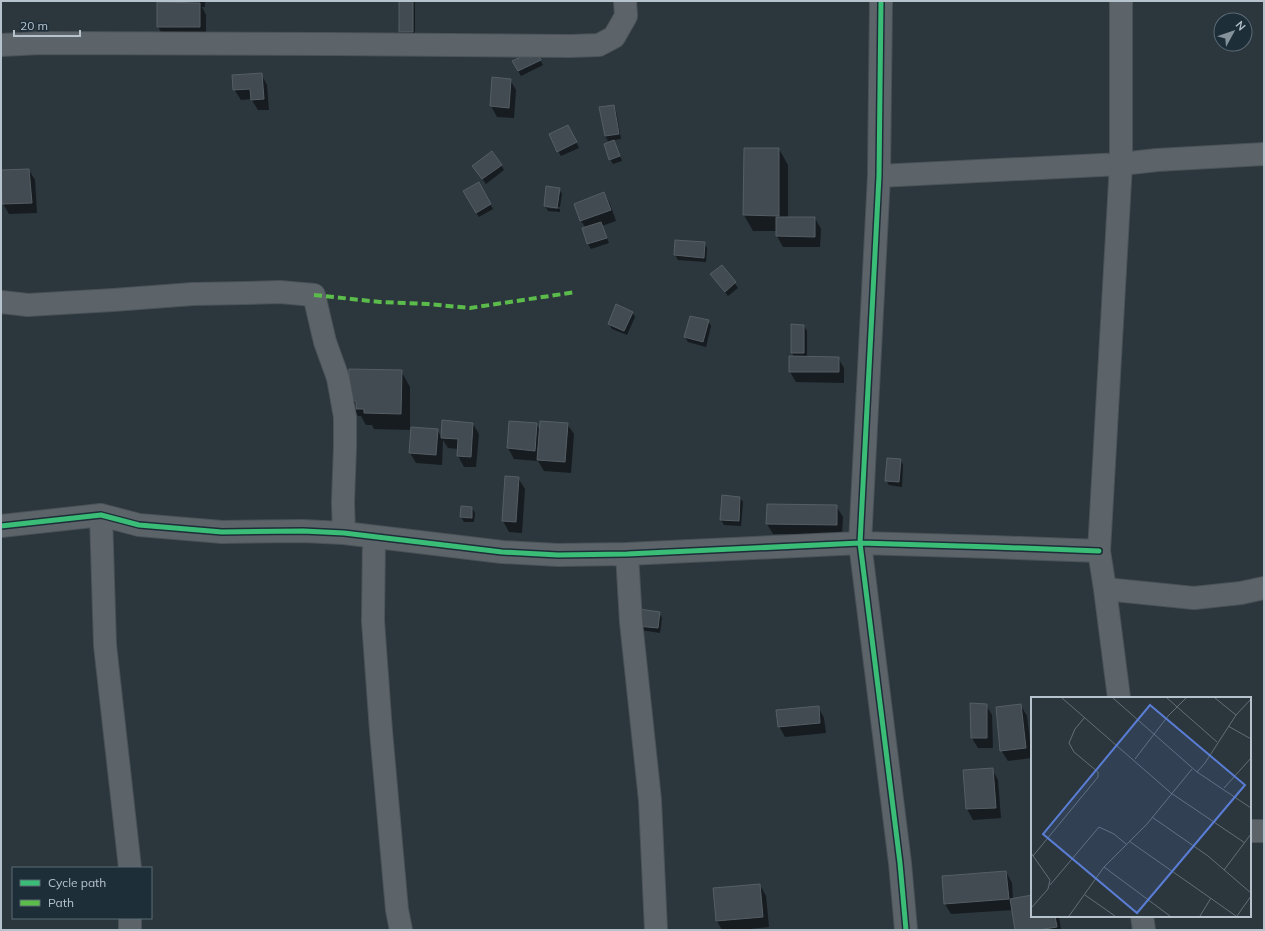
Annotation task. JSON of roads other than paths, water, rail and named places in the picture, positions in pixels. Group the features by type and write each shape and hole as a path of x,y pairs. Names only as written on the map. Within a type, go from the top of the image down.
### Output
{"street":[{"path":"1,45 599,45 614,37 626,16 626,1"},
{"path":"882,1 879,176 860,543 899,856 906,930"},
{"path":"1119,697 1105,589 1098,551 1121,164 1121,1"},
{"path":"879,176 1121,164 1157,160 1264,154"},
{"path":"1,302 28,305 193,294 280,292 314,295 325,342 338,378 345,417 346,447 343,502 344,533"},
{"path":"1,526 101,515 138,525 222,532 344,533 502,552 558,555 627,554 860,543 1098,551"},
{"path":"101,515 105,645 130,867"},
{"path":"374,537 373,621 382,747 397,910 401,930"},
{"path":"627,554 631,622 650,800 656,930"},
{"path":"1105,589 1194,598 1241,593 1264,588"},
{"path":"1251,831 1264,831"},
{"path":"1142,917 1144,930"},
{"path":"130,919 130,930"}]}
